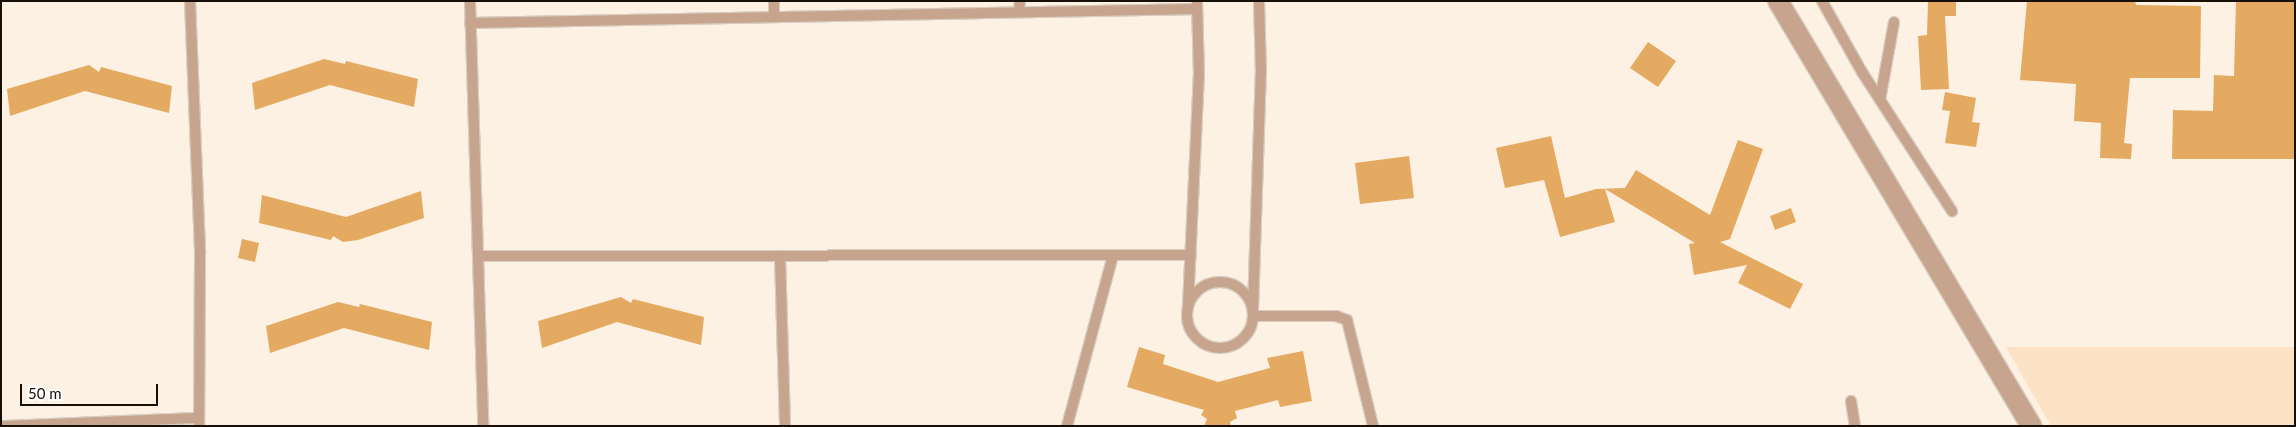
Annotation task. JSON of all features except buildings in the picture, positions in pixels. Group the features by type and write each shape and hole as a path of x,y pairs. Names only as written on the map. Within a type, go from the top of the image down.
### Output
{"street":[{"path":"1778,1 2031,426"}],"lane":[{"path":"3,426 198,422 200,254 190,1"},
{"path":"470,1 483,426"},
{"path":"774,1 774,17"},
{"path":"1019,12 1020,1"},
{"path":"470,23 1019,12 1197,5 1199,74 1188,322 1194,336 1211,348 1226,348 1241,342 1248,334 1254,313 1262,74 1259,1"},
{"path":"1822,1 1880,100 1952,210"},
{"path":"1880,100 1894,22"},
{"path":"1067,426 1113,255"},
{"path":"478,256 1190,255"},
{"path":"780,256 785,426"},
{"path":"1188,306 1201,288 1222,282 1242,290 1254,313"},
{"path":"1254,313 1336,316 1347,320 1373,426"},
{"path":"1851,401 1855,426"}],"shaded area":[{"path":"2006,347 2295,347 2295,426 2051,426"}]}
